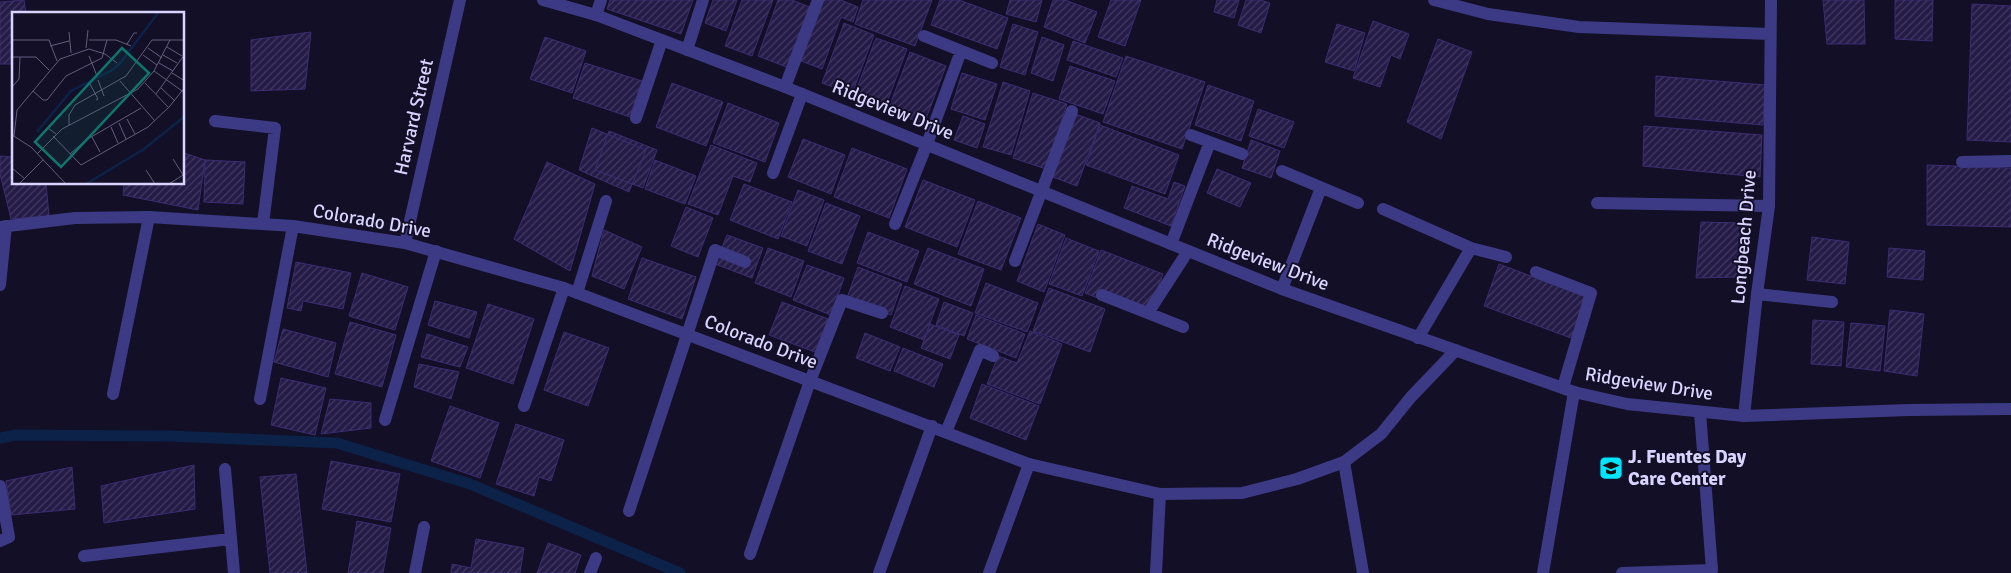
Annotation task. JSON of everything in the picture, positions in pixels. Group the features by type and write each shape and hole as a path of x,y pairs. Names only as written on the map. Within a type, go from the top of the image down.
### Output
{"street":[{"name":"Harvard Street","path":"405,243 460,0"},
{"name":"Ridgeview Drive","path":"543,0 596,16 785,87 1282,289 1568,389 1627,404 1744,416 1909,410 2011,409"},
{"path":"596,16 601,0"},
{"path":"687,50 703,0"},
{"path":"785,87 818,0"},
{"path":"1434,0 1488,14 1579,27 1770,34"},
{"name":"Longbeach Drive","path":"1744,416 1757,294 1770,206 1771,0"},
{"path":"924,36 992,63"},
{"path":"636,118 662,40"},
{"path":"895,224 961,51"},
{"path":"773,173 802,94"},
{"path":"1016,261 1072,111"},
{"path":"215,121 275,128 263,224"},
{"path":"1191,135 1242,154"},
{"path":"1171,244 1210,142"},
{"path":"1962,162 2011,161"},
{"path":"1282,171 1358,203"},
{"path":"1282,289 1321,188"},
{"path":"577,293 606,202"},
{"path":"1597,203 1770,206"},
{"path":"1383,209 1471,248 1506,257"},
{"name":"Colorado Drive","path":"3,226 75,218 149,217 293,226 405,243 564,288 1029,464 1160,494 1242,493 1297,479 1344,462 1381,434 1411,397 1456,350"},
{"path":"114,394 149,217"},
{"path":"0,285 3,226"},
{"path":"260,399 293,226"},
{"path":"1418,338 1471,248"},
{"path":"629,511 714,250 745,262"},
{"path":"385,420 436,251"},
{"path":"1148,314 1188,251"},
{"path":"1536,272 1591,293 1568,389 1543,573"},
{"path":"524,406 564,288"},
{"path":"1757,294 1832,302"},
{"path":"1102,295 1183,327"},
{"path":"750,554 810,381 842,300 882,313"},
{"path":"946,432 980,350 993,356"},
{"path":"1622,573 1712,570 1700,412"},
{"path":"879,573 932,426"},
{"path":"1344,462 1362,573"},
{"path":"989,573 1029,464"},
{"path":"225,469 234,573"},
{"path":"0,486 9,537 0,541"},
{"path":"1156,573 1160,494"},
{"path":"415,573 424,526"},
{"path":"84,556 230,539"},
{"path":"590,573 596,558"}],"building":[{"path":"24,0 26,12 12,12 12,64 0,64 0,2"},
{"path":"610,0 693,0 681,34 607,9"},
{"path":"713,0 737,0 726,31 705,23"},
{"path":"742,0 773,0 752,56 725,46"},
{"path":"778,0 792,0 812,8 789,68 758,56"},
{"path":"819,0 841,0 858,7 853,22 841,17 822,69 796,59"},
{"path":"863,0 932,0 915,46 855,24"},
{"path":"940,0 959,0 1008,18 997,49 931,25"},
{"path":"1010,0 1042,0 1036,22 1006,14"},
{"path":"1053,0 1065,0 1097,12 1085,43 1044,27"},
{"path":"1111,0 1141,0 1125,46 1098,37"},
{"path":"1217,0 1239,0 1234,18 1214,12"},
{"path":"1246,0 1260,0 1270,3 1261,33 1238,25"},
{"path":"1823,0 1864,0 1865,44 1827,44"},
{"path":"1895,0 1933,0 1932,41 1895,39"},
{"path":"1972,4 2011,6 2011,142 1967,140"},
{"path":"1373,21 1409,34 1400,59 1391,55 1380,87 1353,78"},
{"path":"844,23 874,35 852,94 822,83"},
{"path":"1013,24 1038,32 1025,75 1000,67"},
{"path":"1337,24 1365,33 1354,71 1325,62"},
{"path":"311,32 305,89 251,91 251,40"},
{"path":"545,37 586,51 572,93 530,79"},
{"path":"1042,37 1064,45 1053,81 1031,73"},
{"path":"876,38 907,49 885,108 854,96"},
{"path":"1438,39 1472,52 1441,139 1407,122"},
{"path":"1073,41 1123,58 1116,77 1067,60"},
{"path":"910,52 946,66 924,124 888,110"},
{"path":"1126,56 1205,82 1182,149 1103,122"},
{"path":"585,63 642,81 630,117 573,98"},
{"path":"1070,66 1115,81 1103,114 1059,99"},
{"path":"962,73 997,84 985,120 951,109"},
{"path":"1656,76 1765,85 1763,125 1655,116"},
{"path":"1003,82 1030,91 1011,155 983,147"},
{"path":"672,83 723,102 706,146 656,127"},
{"path":"1208,85 1254,101 1241,141 1195,125"},
{"path":"1033,93 1067,104 1046,169 1013,158"},
{"path":"728,103 779,123 765,162 713,143"},
{"path":"1258,109 1294,122 1284,148 1249,136"},
{"path":"1073,113 1100,123 1077,186 1050,176"},
{"path":"963,116 985,124 977,148 954,140"},
{"path":"1100,125 1179,155 1165,194 1086,165"},
{"path":"1644,126 1762,135 1760,177 1643,166"},
{"path":"592,128 646,150 629,192 579,170"},
{"path":"609,131 657,150 643,188 595,170"},
{"path":"803,139 845,155 831,194 788,177"},
{"path":"1251,140 1280,151 1271,178 1242,168"},
{"path":"711,145 757,163 750,182 733,176 718,215 688,204"},
{"path":"852,148 907,169 889,218 834,197"},
{"path":"185,153 205,160 198,210 123,195 124,185 185,185"},
{"path":"0,156 12,157 12,185 46,185 49,216 11,219 0,174"},
{"path":"205,160 245,162 243,204 204,202"},
{"path":"655,160 696,176 685,204 645,189"},
{"path":"547,162 595,184 570,271 514,239"},
{"path":"1927,165 2011,168 2011,227 1927,225"},
{"path":"1217,169 1251,183 1240,207 1207,193"},
{"path":"923,180 975,200 957,247 905,227"},
{"path":"1174,182 1185,186 1171,226 1124,208 1132,186 1168,199"},
{"path":"744,184 792,202 778,239 730,220"},
{"path":"798,190 824,200 807,246 781,236"},
{"path":"978,201 1021,218 1001,270 958,254"},
{"path":"826,203 860,216 842,264 808,251"},
{"path":"686,207 713,218 698,257 671,246"},
{"path":"1701,222 1742,223 1739,277 1696,278"},
{"path":"1038,224 1065,235 1044,292 1017,281"},
{"path":"604,230 642,247 624,289 592,276"},
{"path":"868,232 919,251 907,282 857,263"},
{"path":"727,235 763,248 752,278 715,264"},
{"path":"1812,237 1849,242 1845,284 1807,280"},
{"path":"1066,238 1099,251 1082,296 1049,284"},
{"path":"768,248 804,261 791,297 755,283"},
{"path":"928,248 984,269 971,306 914,284"},
{"path":"1889,248 1925,251 1923,280 1887,277"},
{"path":"1101,250 1163,274 1147,317 1085,293"},
{"path":"642,258 696,277 682,319 628,299"},
{"path":"296,262 351,273 343,309 303,301 301,311 287,308"},
{"path":"1499,264 1586,297 1571,338 1484,306"},
{"path":"807,265 844,278 831,315 793,300"},
{"path":"858,267 902,284 891,315 847,298"},
{"path":"362,273 408,287 395,330 349,316"},
{"path":"986,283 1038,303 1027,332 975,313"},
{"path":"905,286 939,299 924,340 890,327"},
{"path":"1049,288 1105,309 1090,352 1033,331"},
{"path":"435,301 477,312 469,338 428,325"},
{"path":"782,302 828,319 815,352 769,335"},
{"path":"944,302 973,313 964,336 936,325"},
{"path":"488,304 534,319 513,384 466,368"},
{"path":"1890,310 1924,314 1917,376 1884,371"},
{"path":"976,315 1025,334 1016,358 967,339"},
{"path":"1813,320 1844,322 1841,366 1811,364"},
{"path":"350,322 396,335 382,387 335,374"},
{"path":"1851,323 1885,326 1880,371 1846,367"},
{"path":"930,324 959,335 950,359 921,348"},
{"path":"283,329 336,343 328,377 274,362"},
{"path":"1030,331 1062,344 1040,404 987,384 998,356 1017,363"},
{"path":"564,332 609,348 588,406 544,390"},
{"path":"865,333 900,347 890,371 856,358"},
{"path":"427,334 468,347 460,367 421,357"},
{"path":"903,348 943,364 934,387 894,371"},
{"path":"419,364 459,372 451,399 414,387"},
{"path":"281,378 326,388 315,435 271,425"},
{"path":"982,384 1039,406 1026,440 970,418"},
{"path":"330,399 371,403 371,428 321,434"},
{"path":"450,406 499,423 480,478 431,461"},
{"path":"516,424 564,440 551,481 539,477 534,496 496,484"},
{"path":"331,461 400,474 391,522 322,509"},
{"path":"194,465 195,509 104,523 101,486"},
{"path":"72,467 75,509 11,515 6,481"},
{"path":"296,474 307,573 270,573 260,477"},
{"path":"357,521 391,528 383,573 348,573"},
{"path":"476,539 524,548 520,573 451,573 452,564 471,568"},
{"path":"548,543 581,555 575,573 537,573"}],"waterway":[{"path":"0,438 16,435 169,436 337,443 470,484 680,573"}],"place":[{"name":"J. Fuentes Day Care Center","path":"1611,468"}]}
